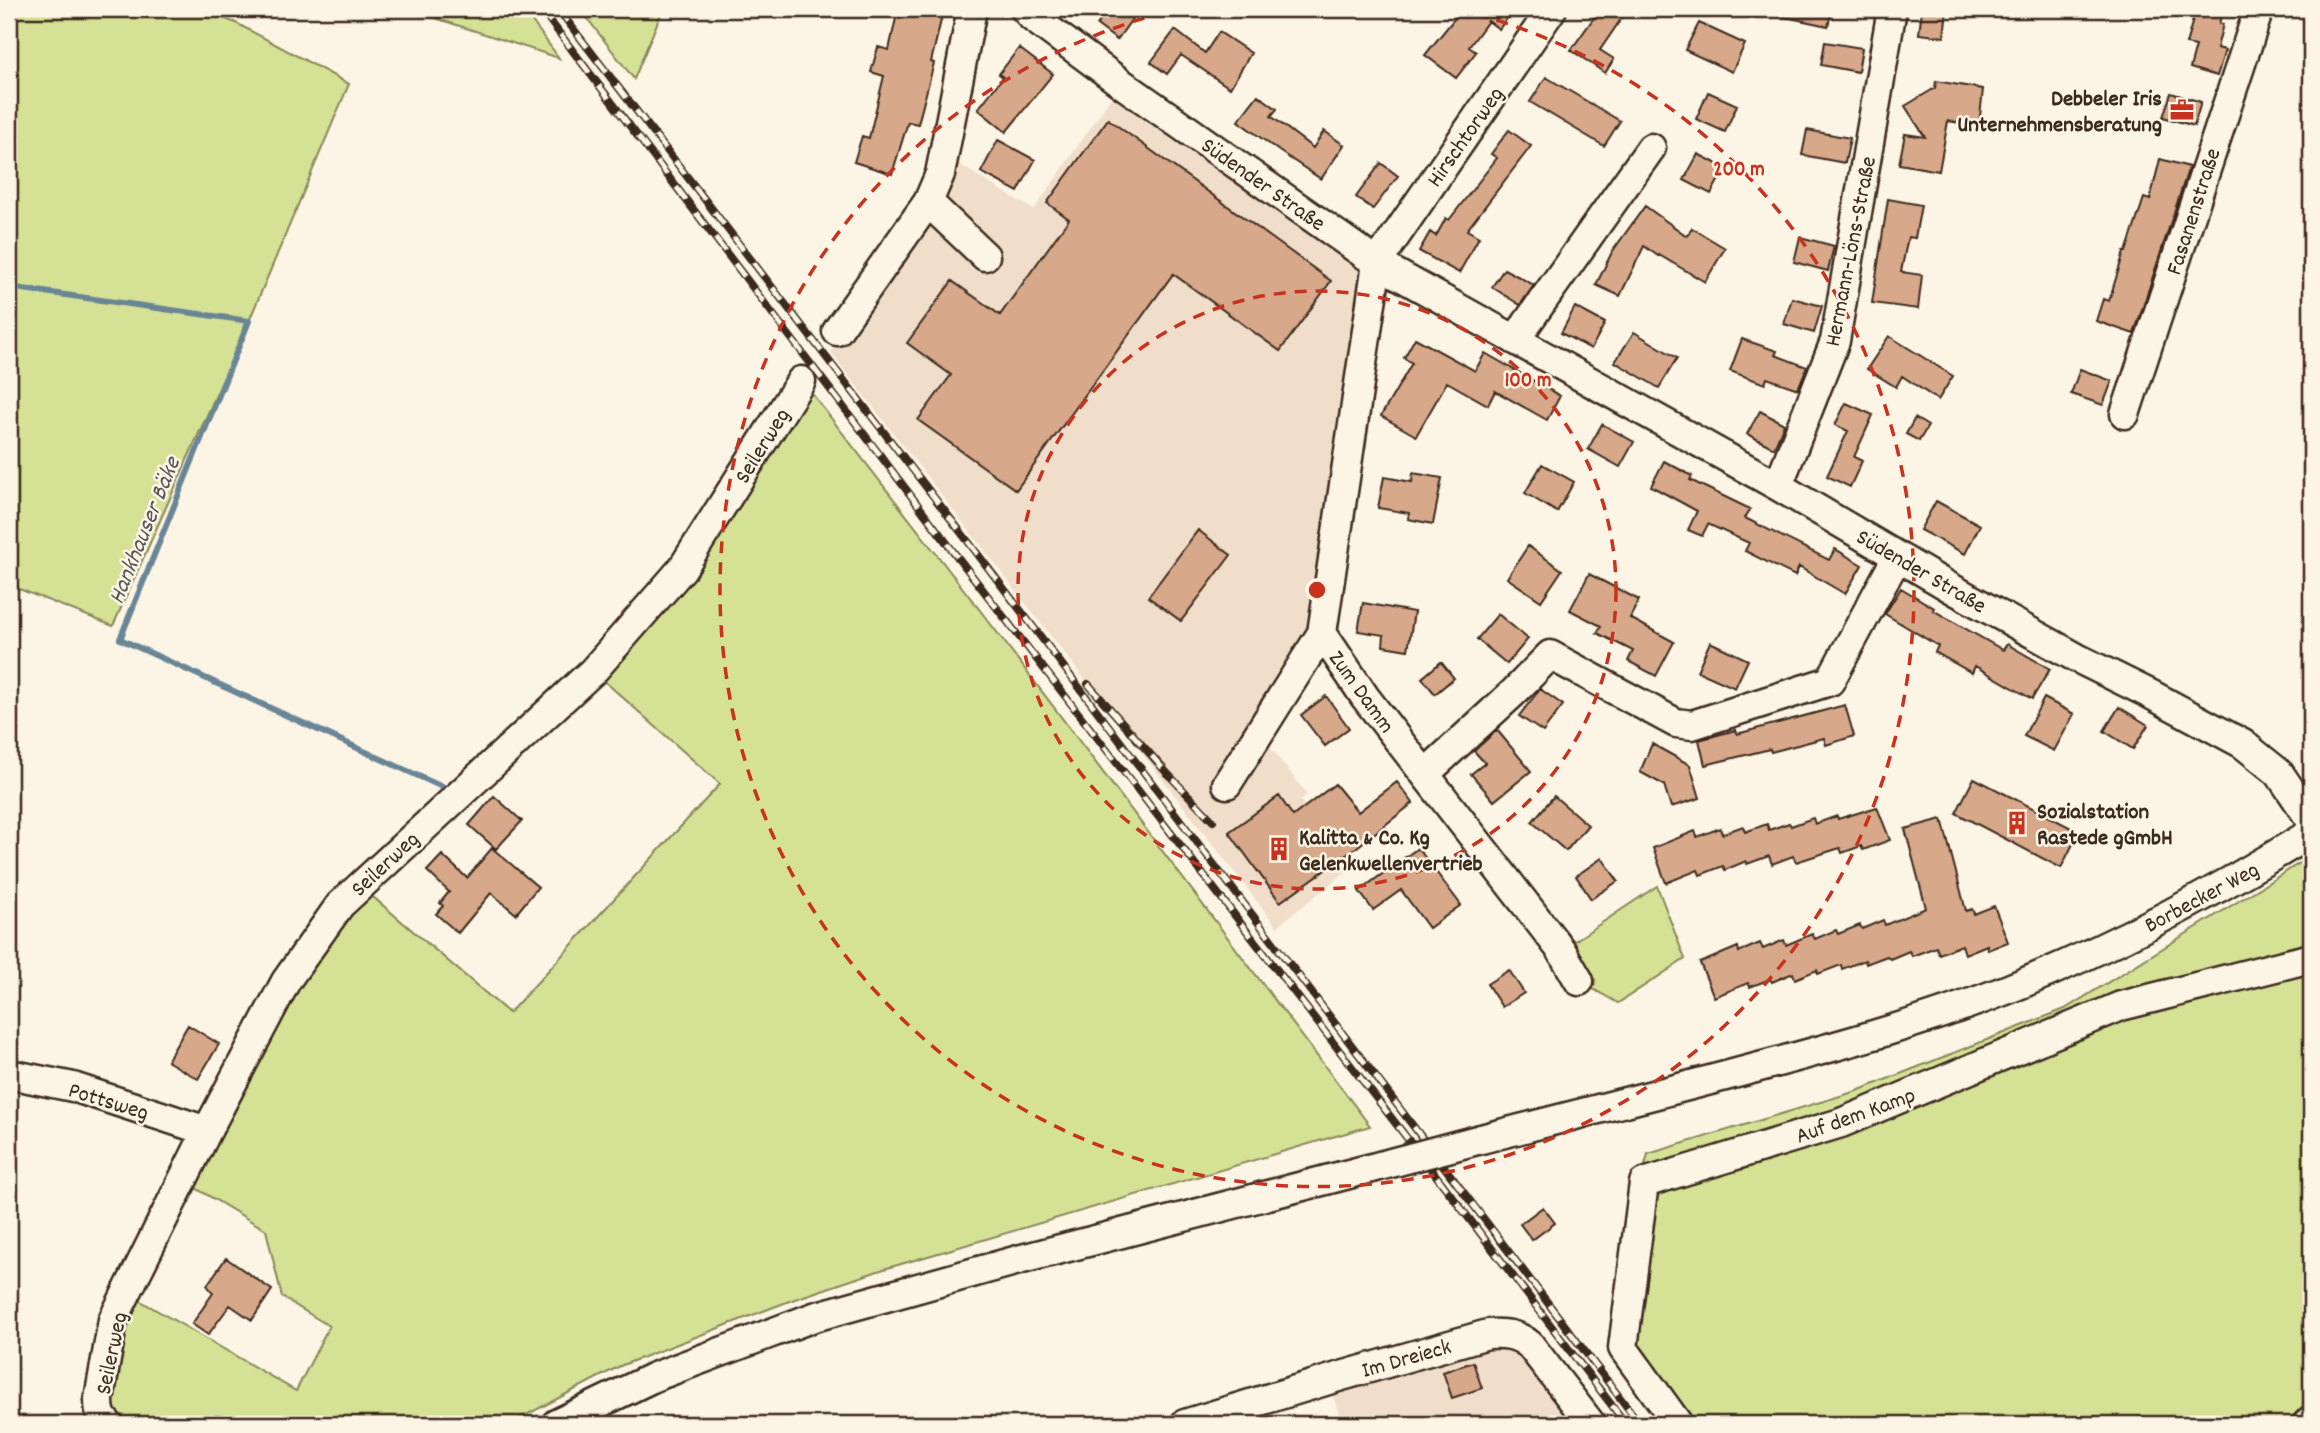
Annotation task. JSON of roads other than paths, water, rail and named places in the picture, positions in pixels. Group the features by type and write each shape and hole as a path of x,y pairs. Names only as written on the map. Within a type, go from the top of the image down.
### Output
{"street":[{"path":"837,331 928,202 940,174 972,9"},
{"name":"Südender Straße","path":"1025,9 1121,83 1377,262 1779,486 1897,557 2077,659 2150,694 2243,744 2279,773 2311,820"},
{"name":"Hirschtorweg","path":"1377,262 1552,9"},
{"name":"Hermann-Löns-Straße","path":"1779,486 1835,341 1892,9"},
{"name":"Fasanenstraße","path":"2125,414 2259,9"},
{"path":"1515,340 1651,148"},
{"path":"928,202 985,256"},
{"name":"Zum Damm","path":"1377,262 1322,633 1365,697 1561,950 1579,981"},
{"name":"Seilerweg","path":"108,1424 99,1409 99,1399 113,1320 207,1131 286,981 340,905 593,671 628,633 682,569 801,381"},
{"path":"1425,774 1550,655 1676,723 1692,725 1830,681 1897,557"},
{"path":"1227,784 1322,633"},
{"name":"Borbecker Weg","path":"570,1421 666,1373 814,1317 1023,1259 1834,1047 1923,1020 2088,955 2163,919 2237,879 2311,833"},
{"name":"Auf dem Kamp","path":"1678,1424 1623,1348 1644,1183 1840,1123 2121,1006 2311,958"},
{"name":"Pottsweg","path":"9,1074 73,1087 207,1131"},
{"name":"Im Dreieck","path":"1185,1424 1350,1373 1488,1334 1503,1333 1521,1338 1530,1345 1591,1424"},
{"path":"2307,1424 2311,1420"}],"waterway":[{"name":"Hankhauser Bäke","path":"9,287 249,321 120,639 451,791"}],"railway":[{"path":"541,9 956,555 1626,1424"},
{"path":"558,9 970,544 1640,1424"},
{"path":"1088,684 1213,821"}],"place":[{"name":"Debbeler Iris Unternehmensberatung","path":"2182,110"},
{"name":"Sozialstation Rastede gGmbH","path":"2017,823"},
{"name":"Kalitta & Co. Kg Gelenkwellenvertrieb","path":"1279,849"}]}
